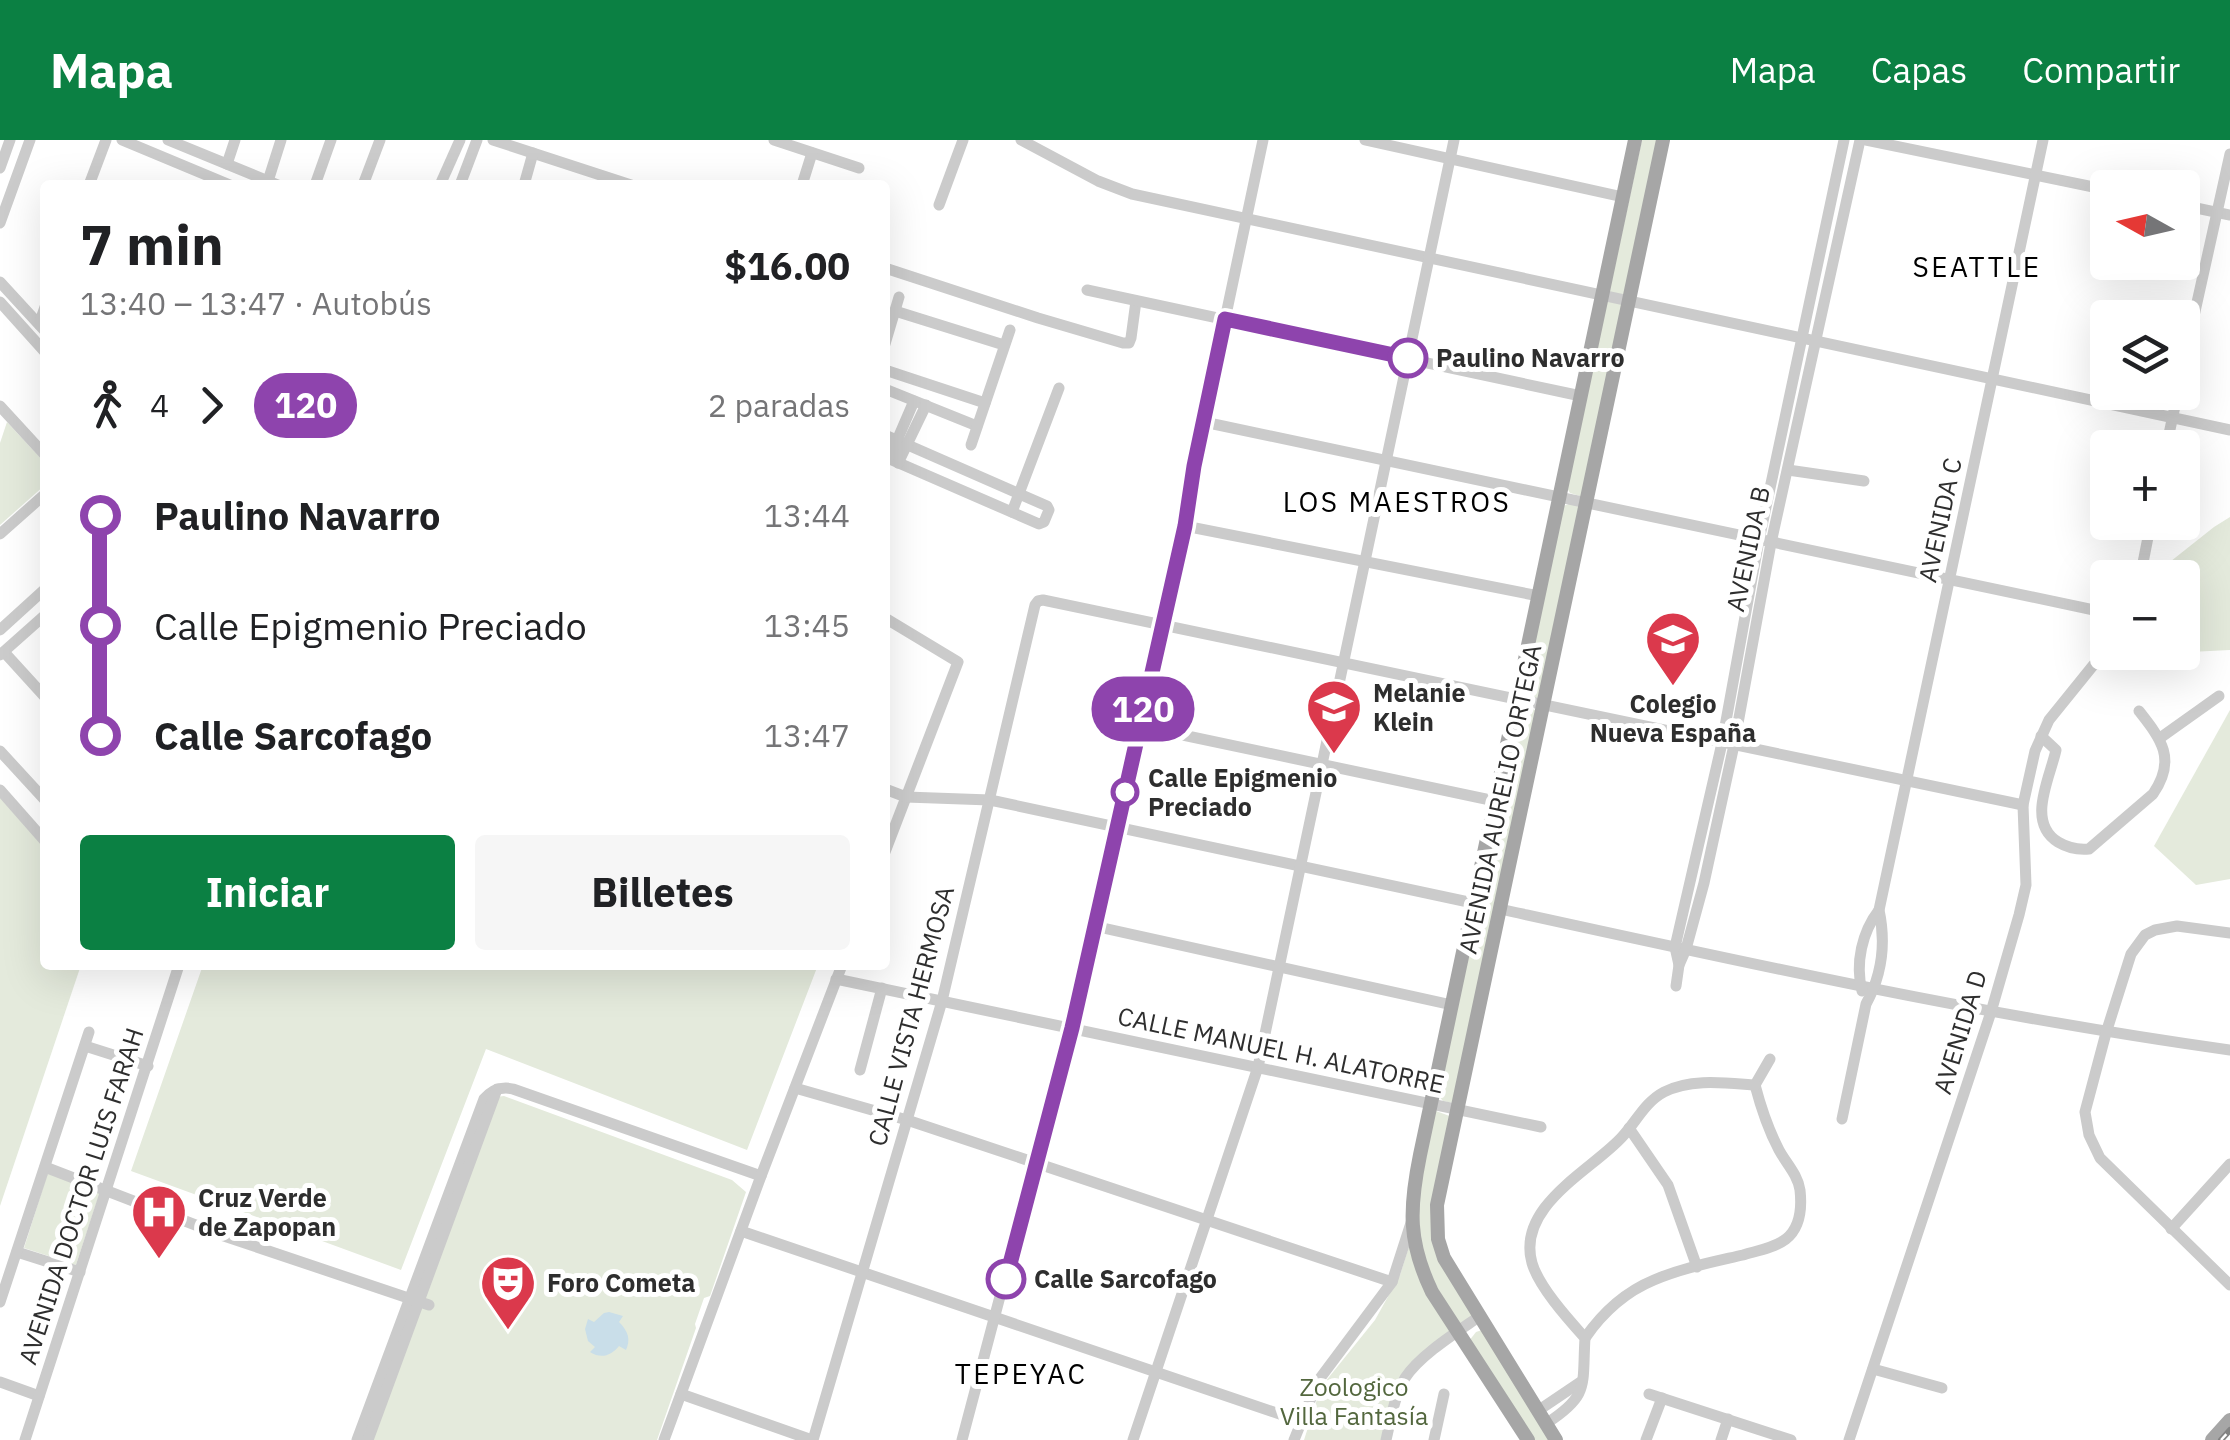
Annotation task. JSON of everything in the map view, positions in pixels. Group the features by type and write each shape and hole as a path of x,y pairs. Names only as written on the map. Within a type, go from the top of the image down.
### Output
{"main road":[{"name":"AVENIDA AURELIO ORTEGA","path":"1528,1440 1432,1292 1423,1273 1411,1223 1415,1179 1635,140"},
{"name":"AVENIDA AURELIO ORTEGA","path":"1556,1440 1444,1258 1438,1239 1437,1205 1664,140"},
{"path":"2212,1440 2230,1420"}],"street":[{"path":"0,168 10,140"},
{"path":"0,222 30,140"},
{"path":"90,180 106,140"},
{"path":"122,140 218,180"},
{"path":"168,140 185,143 266,180"},
{"path":"227,164 235,140"},
{"path":"274,180 281,140"},
{"path":"317,180 331,140"},
{"path":"365,180 380,140"},
{"path":"442,180 460,140"},
{"path":"462,180 477,140"},
{"path":"493,140 615,180"},
{"path":"774,140 859,168"},
{"path":"940,205 963,140"},
{"path":"1020,140 1115,189 2230,430"},
{"path":"962,1440 1072,1028 1185,526 1262,140"},
{"path":"1365,140 1623,196"},
{"path":"1133,1440 1258,1067 1454,140"},
{"name":"AVENIDA B","path":"1676,986 1681,948 1704,882 1765,541 1809,339 1844,140"},
{"path":"1863,140 2090,186"},
{"name":"AVENIDA B","path":"1809,339 1863,140"},
{"name":"AVENIDA C","path":"1842,1119 1866,1004 1876,987 1883,938 1880,910 2043,140"},
{"path":"804,180 812,152"},
{"path":"525,180 533,153"},
{"path":"2200,303 2224,214 2230,154"},
{"path":"577,180 581,168"},
{"path":"890,270 1123,343 1131,338 1136,301"},
{"path":"0,282 40,325"},
{"path":"1086,290 1581,396"},
{"path":"890,328 900,297"},
{"path":"0,302 40,346"},
{"path":"895,311 1004,346"},
{"path":"971,445 1010,330"},
{"path":"890,372 985,403"},
{"path":"1012,512 1059,388"},
{"path":"890,391 977,426"},
{"path":"896,440 1049,508 1042,524 891,460 896,440 919,403"},
{"path":"2169,430 2174,410"},
{"path":"1,412 40,444"},
{"name":"AVENIDA B","path":"1765,541 1788,470 1792,418"},
{"path":"1204,422 2090,610"},
{"path":"1788,470 1864,482"},
{"path":"0,534 40,498"},
{"path":"1185,526 1538,596"},
{"path":"0,630 40,594"},
{"name":"CALLE VISTA HERMOSA","path":"812,1440 942,1001 1038,601 1161,626"},
{"path":"40,619 2,653 40,692"},
{"path":"890,621 958,662 890,839"},
{"path":"1161,626 2023,806"},
{"name":"AVENIDA D","path":"1849,1440 1992,1012 2026,885 2023,806 2035,751 2048,720 2090,668"},
{"path":"2160,738 2219,696"},
{"path":"2041,736 2056,750 2042,800 2043,824 2059,843 2079,850 2090,849 2153,794 2161,782 2164,754 2160,738 2139,711"},
{"path":"1140,726 1495,802"},
{"path":"0,751 40,795"},
{"path":"0,790 40,835"},
{"path":"890,791 906,797 990,800 1473,903"},
{"path":"1500,908 1992,1012 2230,1050"},
{"name":"AVENIDA C","path":"1866,1004 1860,984 1865,933 1880,910"},
{"path":"1094,926 1452,1005"},
{"path":"2230,933 2177,926 2145,935 2131,954 2085,1112 2092,1146 2107,1166 2230,1285"},
{"name":"AVENIDA DOCTOR LUIS FARAH","path":"25,1440 148,1066 172,970"},
{"path":"664,1440 840,970"},
{"name":"CALLE MANUEL H. ALATORRE","path":"836,979 1541,1126"},
{"path":"860,1070 882,988"},
{"path":"0,1302 89,1032"},
{"path":"85,1046 148,1066"},
{"path":"1543,1417 1571,1408 1578,1397 1585,1338 1614,1304 1655,1280 1764,1249 1786,1238 1795,1228 1802,1212 1800,1184 1761,1110 1755,1086 1770,1059"},
{"path":"1585,1338 1554,1302 1532,1263 1531,1238 1554,1194 1620,1139 1660,1094 1678,1086 1755,1086"},
{"path":"795,1088 908,1120 1392,1282"},
{"path":"368,1440 497,1089 513,1089 761,1176"},
{"path":"1629,1128 1668,1185 1697,1267"},
{"path":"2171,1229 2230,1164"},
{"path":"44,1167 224,1236 419,1302"},
{"path":"1294,1440 1318,1381 1392,1282 1411,1223"},
{"path":"741,1231 1300,1421"},
{"path":"16,1252 80,1272"},
{"path":"357,1440 419,1302"},
{"path":"1386,1440 1407,1376 1480,1316"},
{"path":"1873,1369 1942,1388"},
{"path":"1543,1417 1582,1381"},
{"path":"0,1382 39,1396"},
{"path":"681,1394 812,1440"},
{"path":"1434,1440 1444,1394"},
{"path":"1646,1440 1655,1396 1791,1440"},
{"path":"1721,1440 1728,1419"}],"green space":[{"path":"1642,140 1663,140 1583,497 1567,488"},
{"path":"7,422 40,458 40,489 0,525 0,443"},
{"path":"1579,505 1543,703 1525,696 1523,690 1563,506"},
{"path":"2230,517 2230,650 2200,652 2200,560 2172,560"},
{"path":"1524,709 1541,713 1458,1104 1443,1101 1437,1094 1489,847"},
{"path":"2230,710 2230,879 2196,885 2154,846"},
{"path":"0,796 40,841 40,970 79,970 0,1206"},
{"path":"201,970 816,970 747,1150 486,1049 401,1270 131,1171"},
{"path":"504,1096 732,1180 746,1192 710,1296 704,1298 657,1440 371,1440 496,1097"},
{"path":"1436,1111 1455,1118 1438,1240 1478,1314 1461,1325 1428,1270 1417,1234 1418,1188"},
{"path":"48,1172 101,1189 76,1265 24,1248"},
{"name":"Zoologico Villa Fantasía","path":"1410,1243 1451,1330 1411,1366 1381,1440 1304,1440 1321,1387 1375,1320 1400,1275"},
{"path":"1485,1329 1553,1440 1532,1440 1469,1341"}],"water":[{"path":"609,1312 623,1316 619,1322 628,1335 628,1346 626,1350 619,1346 602,1356 590,1352 595,1347 588,1341 585,1329 588,1319 594,1322"}],"railway":[{"path":"2221,1440 2230,1430"}],"bus line":[{"name":"120","path":"1006,1279 1072,1028 1185,526 1225,319 1408,358"}],"place":[{"name":"Paulino Navarro","path":"1408,358"},
{"name":"Colegio Nueva España","path":"1673,688"},
{"name":"Melanie Klein","path":"1334,756"},
{"name":"Calle Epigmenio Preciado","path":"1125,792"},
{"name":"Cruz Verde de Zapopan","path":"159,1261"},
{"name":"Calle Sarcofago","path":"1006,1279"},
{"name":"Foro Cometa","path":"508,1332"}],"district":[{"name":"SEATTLE","path":"1977,267"},
{"name":"LOS MAESTROS","path":"1397,502"},
{"name":"TEPEYAC","path":"1021,1374"}]}
